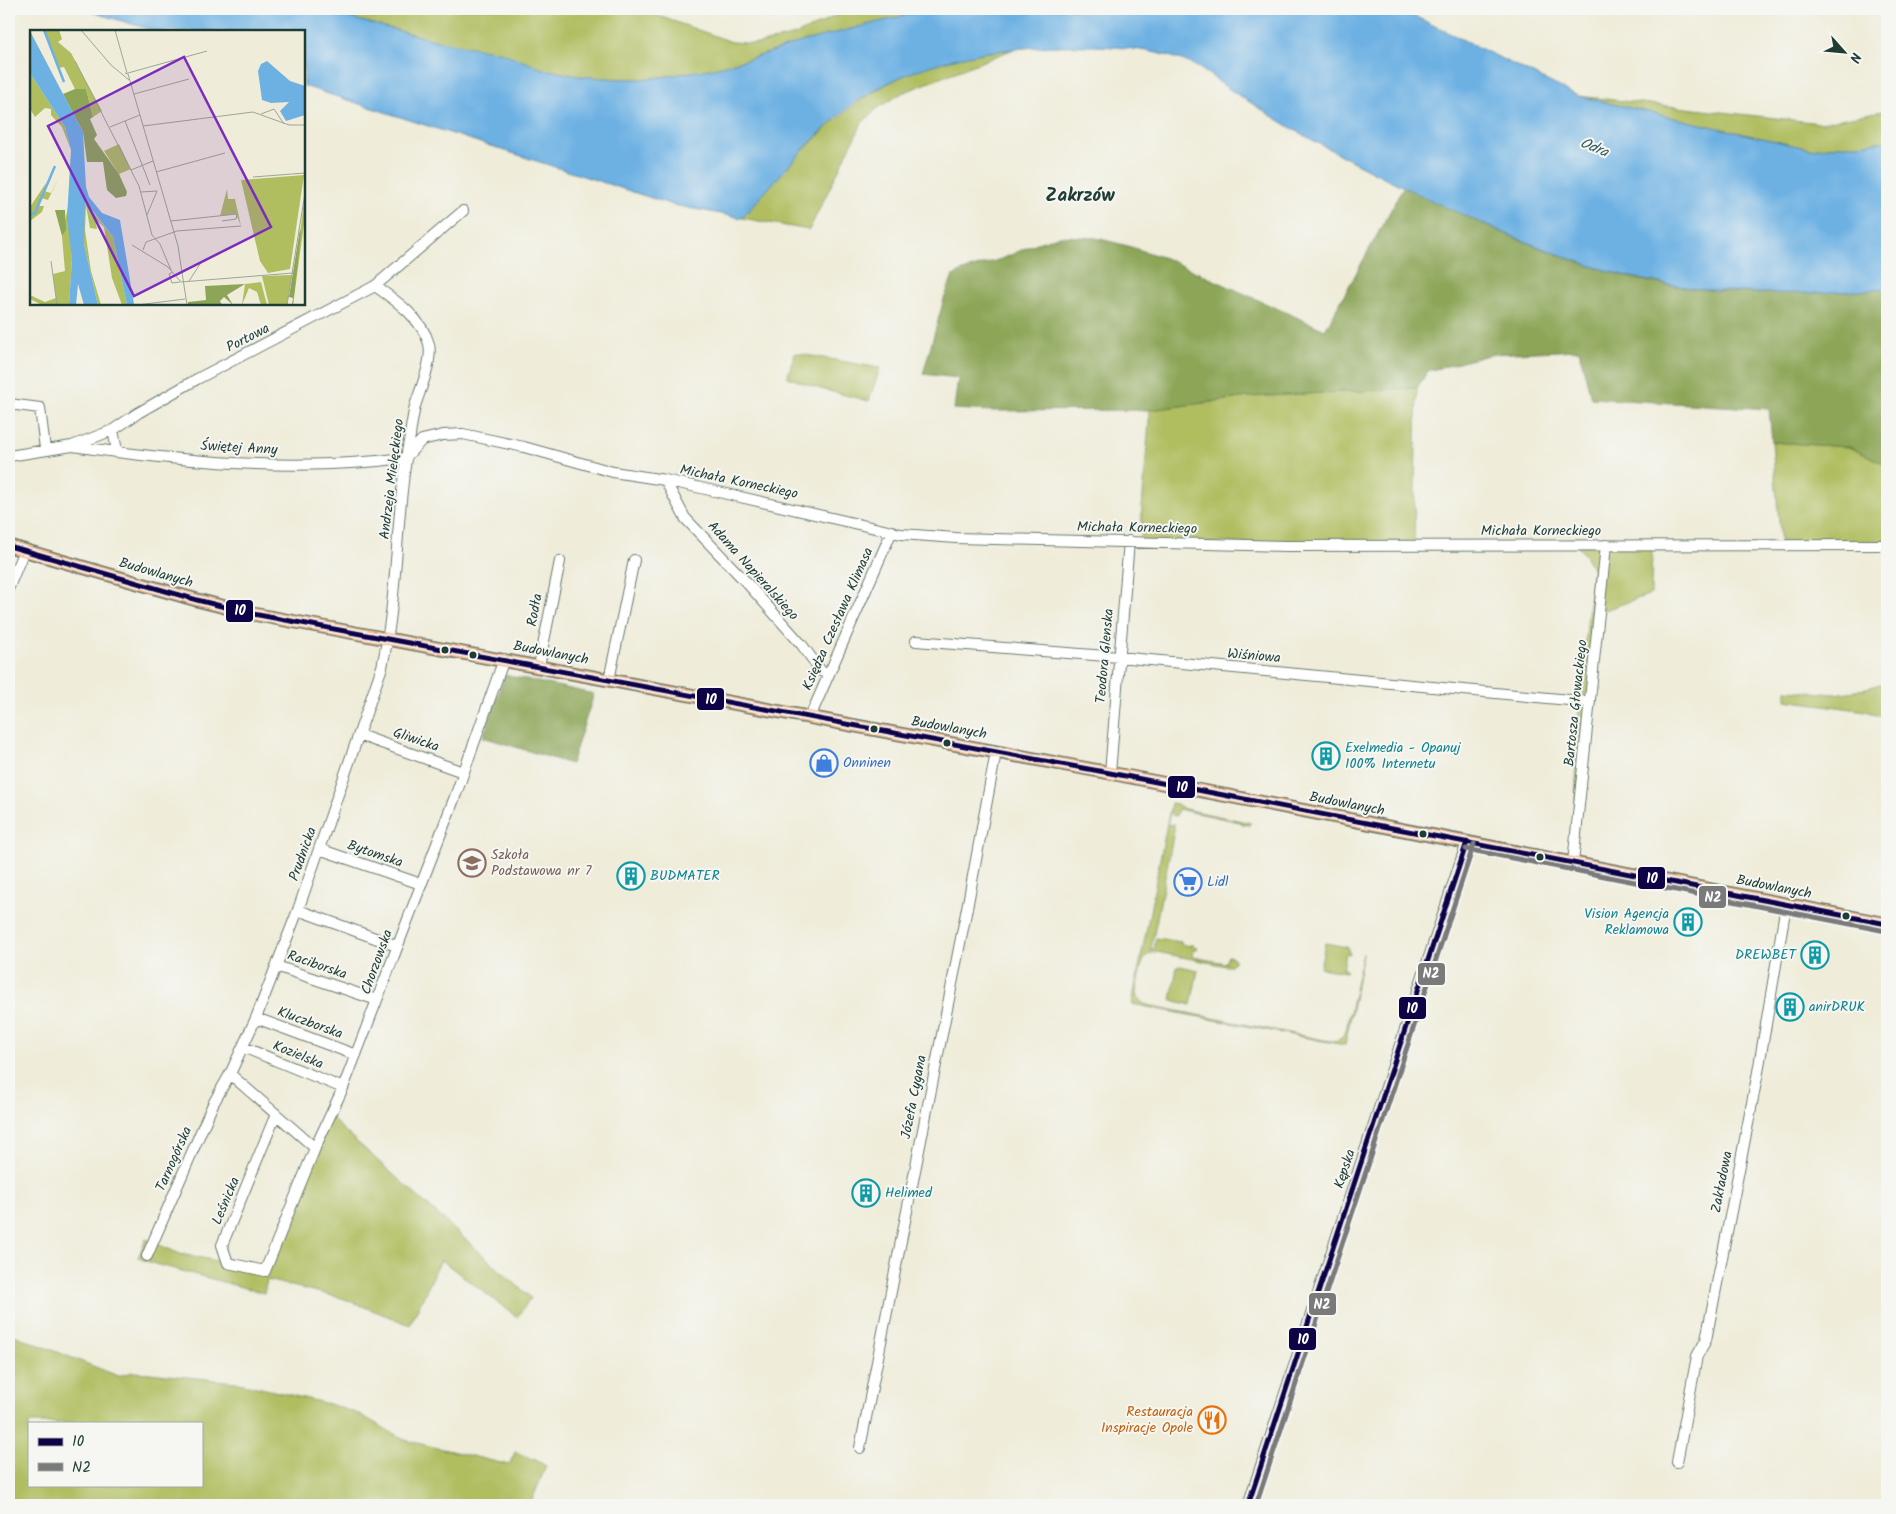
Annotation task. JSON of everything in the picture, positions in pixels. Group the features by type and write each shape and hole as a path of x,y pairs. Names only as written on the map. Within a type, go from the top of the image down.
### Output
{"main road":[{"name":"Budowlanych","path":"9,546 252,614 504,659 1110,773 1887,924"}],"street":[{"name":"Portowa","path":"113,430 138,413 197,379 375,286 463,211"},
{"name":"Andrzeja Mielęckiego","path":"375,286 396,301 420,325 429,344 429,359 415,409 406,458 388,639"},
{"path":"9,404 40,408 45,449"},
{"name":"Świętej Anny","path":"72,446 113,430"},
{"path":"113,430 117,451"},
{"name":"Michała Korneckiego","path":"406,458 422,440 443,435 463,434 517,445 613,472 665,480 901,534 956,538 1287,546 1887,545"},
{"name":"Świętej Anny","path":"9,456 72,446 262,464 347,464 406,458"},
{"name":"Adama Napieralskiego","path":"665,480 685,518 746,582 802,645 821,671 828,674"},
{"name":"Księdza Czesława Klimasa","path":"810,717 892,531"},
{"name":"Teodora Glenska","path":"1110,773 1129,541"},
{"name":"Bartosza Głowackiego","path":"1573,864 1606,545"},
{"path":"9,587 24,550"},
{"path":"609,680 634,560"},
{"name":"Rodła","path":"539,666 560,561"},
{"name":"Prudnicka","path":"230,1074 256,1018 298,910 382,667 388,639"},
{"name":"Wiśniowa","path":"916,641 1119,657 1590,702"},
{"name":"Chorzowska","path":"266,1270 378,1000 504,659"},
{"name":"Gliwicka","path":"359,735 463,772"},
{"name":"Józefa Cygana","path":"860,1448 996,752"},
{"name":"Kępska","path":"1248,1505 1467,842"},
{"name":"Bytomska","path":"319,849 421,884"},
{"name":"Zakładowa","path":"1678,1462 1697,1356 1706,1340 1708,1331 1758,1072 1786,904"},
{"path":"298,910 397,946"},
{"name":"Raciborska","path":"276,966 378,1000"},
{"name":"Kluczborska","path":"256,1018 356,1055"},
{"name":"Kozielska","path":"243,1047 343,1088"},
{"path":"230,1074 315,1148"},
{"name":"Tarnogórska","path":"146,1256 213,1104 230,1074"},
{"name":"Leśnicka","path":"266,1270 228,1263 222,1245 276,1114"}],"green space":[{"path":"316,9 639,9 732,42 758,44 795,35 847,9 937,9 804,41 753,58 710,69 648,79 618,79 578,76 543,69 503,54 434,40"},
{"path":"1014,49 902,93 878,108 862,123 809,230 742,218 786,168 832,123 857,103 884,86 914,71 946,60"},
{"path":"1578,96 1820,123 1887,110 1887,141 1810,149"},
{"path":"1404,186 1470,218 1538,247 1608,272 1644,281 1706,290 1758,293 1809,293 1887,289 1887,465 1849,447 1772,442 1769,409 1591,398 1579,350 1492,354 1428,371 1417,388 1248,397 1150,410 991,411 954,409 958,378 923,374 944,299 953,276 1060,236 1096,238 1165,258 1325,330"},
{"path":"795,353 880,368 869,401 821,389 787,377"},
{"path":"1417,388 1414,545 1141,542 1150,410 1248,397"},
{"path":"1772,442 1849,447 1887,465 1887,545 1781,544"},
{"path":"1578,545 1652,545 1651,594 1599,612 1573,863 1579,701 1593,568"},
{"path":"505,675 594,694 571,764 483,737"},
{"path":"1880,684 1887,684 1887,719 1866,711 1786,700 1786,690 1834,694 1856,691"},
{"path":"1171,803 1177,804 1184,809 1251,823 1248,826 1241,824 1241,822 1178,809 1176,816 1170,812 1167,825 1174,824 1174,831 1151,949 1154,949 1156,938 1181,942 1181,944 1190,946 1191,944 1198,948 1194,950 1193,957 1225,963 1228,956 1233,957 1235,960 1231,965 1227,966 1157,952 1150,954 1144,960 1138,980 1137,993 1140,1001 1147,1005 1334,1041 1341,1038 1346,1031 1363,953 1345,1045 1132,1004"},
{"path":"1325,943 1347,947 1350,954 1346,953 1343,969 1346,972 1320,968"},
{"path":"1177,967 1198,970 1191,1005 1171,1000"},
{"path":"330,1115 338,1125 531,1298 517,1317 441,1260 410,1325 342,1298 267,1280 264,1293 138,1258 146,1239 180,1254 265,1270"},
{"path":"9,1333 118,1376 133,1372 235,1382 329,1404 359,1414 405,1440 509,1465 515,1452 546,1466 530,1505 9,1505"}],"water":[{"name":"Odra","path":"82,9 316,9 434,40 503,53 543,69 578,76 649,79 710,69 753,58 804,41 937,9 1400,9 1578,96 1810,149 1887,141 1887,289 1806,293 1726,291 1687,287 1608,271 1504,233 1440,204 1377,174 1305,136 1193,65 1172,57 1141,50 1093,46 1032,47 972,55 915,71 887,83 837,117 800,154 742,218 673,205 305,86 305,30 152,30"}],"transit line":[{"name":"10","path":"9,546 197,600 253,614 1110,773 1887,924"},
{"name":"10","path":"1248,1505 1467,842"},
{"name":"N2","path":"1256,1505 1474,844"},
{"name":"N2","path":"1466,849 1886,931"}],"place":[{"name":"Exelmedia - Opanuj 100% Internetu","path":"1326,756"},
{"name":"Onninen","path":"824,763"},
{"name":"Szkoła Podstawowa nr 7","path":"472,863"},
{"name":"BUDMATER","path":"631,876"},
{"name":"Lidl","path":"1188,882"},
{"name":"Vision Agencja Reklamowa","path":"1688,922"},
{"name":"DREWBET","path":"1815,955"},
{"name":"anirDRUK","path":"1790,1007"},
{"name":"Helimed","path":"866,1193"},
{"name":"Restauracja Inspiracje Opole","path":"1212,1420"}],"district":[{"name":"Zakrzów","path":"1080,196"}]}
